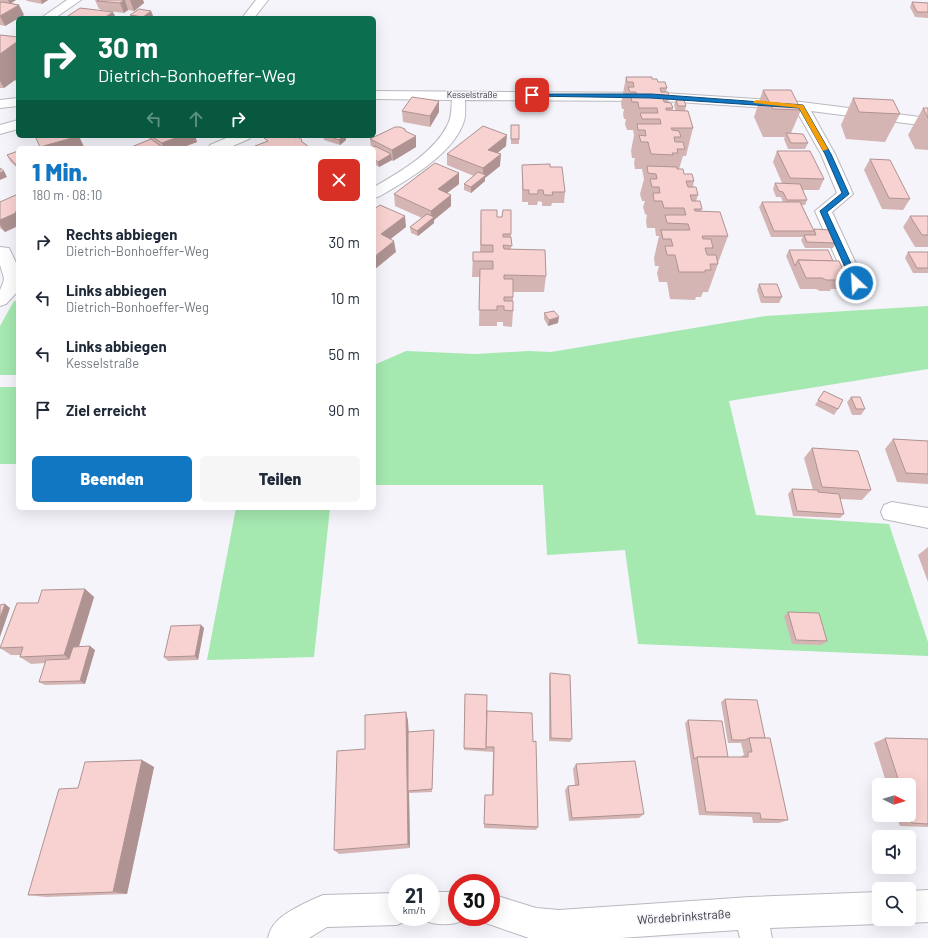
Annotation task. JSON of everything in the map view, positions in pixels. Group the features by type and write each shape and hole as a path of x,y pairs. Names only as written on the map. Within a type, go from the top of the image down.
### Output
{"street":[{"path":"50,16 75,0"},
{"path":"250,16 262,0"},
{"name":"Kesselstraße","path":"376,95 639,96 758,102 928,122"},
{"path":"376,192 404,176 426,159 445,139 456,123 459,95"},
{"path":"0,104 16,102"},
{"path":"801,106 828,154 846,194 823,211 856,283"},
{"path":"0,130 16,125"},
{"path":"220,146 239,138"},
{"path":"0,300 12,287 14,277 2,253 16,244"},
{"path":"892,512 928,518"},
{"path":"916,907 928,906"},
{"path":"284,938 293,929 323,911 388,909"},
{"name":"Wördebrinkstraße","path":"500,913 536,924 559,926 753,925 872,909"}],"green space":[{"path":"14,301 16,301 16,375 0,375 0,326"},
{"path":"928,306 928,369 729,401 756,515 889,524 928,642 928,656 638,644 625,550 547,555 543,485 376,485 376,364 406,351 475,354 528,351 551,352 765,316"},
{"path":"0,387 16,387 16,464 0,464"},
{"path":"236,510 330,510 314,657 207,660"}],"building":[{"path":"124,0 120,3 97,1"},
{"path":"2,2 19,5 0,16 0,3"},
{"path":"912,2 928,3 928,12 917,12"},
{"path":"80,8 113,12 107,16 68,16"},
{"path":"139,9 151,11 144,16 130,15"},
{"path":"0,35 16,37 16,42 0,54"},
{"path":"626,77 652,77 652,79 657,79 658,82 665,82 667,88 660,88 661,92 668,92 669,98 663,98 664,102 671,103 673,108 666,108 666,110 688,111 693,128 671,128 672,130 679,131 681,137 674,137 675,142 683,142 685,149 677,149 678,153 672,153 673,155 651,154 648,142 641,142 639,135 646,136 645,130 638,130 637,124 661,124 660,119 642,119 640,113 658,113 657,108 639,108 638,102 632,102 631,97 637,97 636,92 630,92 628,87 634,87 633,82 627,82"},
{"path":"763,90 791,90 801,110 773,109"},
{"path":"412,97 439,101 430,116 402,111"},
{"path":"531,97 539,97 540,106 532,106"},
{"path":"853,98 893,100 900,114 859,112"},
{"path":"676,100 684,100 686,106 678,106"},
{"path":"923,108 928,108 928,118"},
{"path":"511,125 519,125 519,139 511,139"},
{"path":"483,126 507,135 488,150 501,154 483,168 447,154"},
{"path":"395,127 405,129 405,131 416,136 392,150 370,139 376,138 376,136"},
{"path":"786,133 803,134 808,143 791,143"},
{"path":"36,138 72,138 44,146 40,146"},
{"path":"154,138 175,138 162,143"},
{"path":"264,138 299,138 308,146 255,146 268,141"},
{"path":"151,139 160,146 134,146"},
{"path":"376,146 391,154 378,162 376,160"},
{"path":"777,151 810,151 824,179 790,178"},
{"path":"16,152 16,165 7,155"},
{"path":"870,159 890,160 910,199 889,198"},
{"path":"435,163 459,173 438,189 451,195 431,211 394,194"},
{"path":"550,164 550,167 562,167 565,192 552,192 553,195 544,195 543,190 538,190 538,194 529,194 529,190 523,190 522,165"},
{"path":"647,166 677,167 677,169 683,169 684,174 692,174 694,181 686,181 688,187 696,187 698,195 690,195 692,201 700,201 702,209 694,209 695,211 720,212 728,236 702,236 703,239 711,239 713,248 705,248 707,255 716,255 718,264 710,264 711,270 705,270 705,272 679,272 675,255 667,255 665,246 673,246 671,239 663,239 661,230 690,230 688,224 667,223 665,215 686,215 684,208 664,208 662,201 654,201 653,193 660,193 659,187 652,187 650,179 657,179 656,174 648,173"},
{"path":"478,172 486,175 471,187 464,184"},
{"path":"775,183 800,184 807,200 787,200 783,192 779,191"},
{"path":"16,195 16,213 0,220 0,202"},
{"path":"762,202 800,202 814,231 774,231"},
{"path":"380,205 405,216 381,234 394,241 376,255 376,208"},
{"path":"481,210 497,210 497,217 502,217 503,210 511,210 511,234 503,234 503,237 511,237 512,246 503,245 504,249 545,250 546,276 504,275 504,279 513,279 513,297 504,297 504,301 513,301 513,311 504,310 504,306 497,306 497,310 479,310 480,269 493,269 493,261 473,261 473,252 493,252 493,245 481,245"},
{"path":"427,214 434,217 417,231 410,227"},
{"path":"910,216 928,216 928,235 922,235"},
{"path":"814,229 830,230 836,243 807,242 804,235 816,235"},
{"path":"789,250 828,250 833,261 798,260 795,266"},
{"path":"908,252 928,252 928,268 917,268"},
{"path":"798,260 839,261 847,278 826,280 822,278 806,278"},
{"path":"759,284 777,284 782,297 764,297"},
{"path":"554,311 559,317 549,320 544,313"},
{"path":"824,391 843,400 838,409 818,400"},
{"path":"851,397 860,397 865,409 856,409"},
{"path":"893,439 928,441 928,474 906,473"},
{"path":"812,448 858,451 871,490 822,487"},
{"path":"792,489 818,490 818,492 839,494 844,514 797,511"},
{"path":"85,589 64,655 20,657 23,647 0,648 17,603 38,603 42,590"},
{"path":"5,604 0,618 0,605"},
{"path":"788,612 819,613 827,641 796,640"},
{"path":"201,625 195,656 164,657 171,626"},
{"path":"90,646 80,681 39,682 46,660 69,659 73,647"},
{"path":"550,673 570,675 572,739 551,738"},
{"path":"465,694 487,695 486,749 464,748"},
{"path":"725,699 757,700 765,738 732,740"},
{"path":"487,711 532,713 533,742 536,741 538,827 484,824 485,795 493,795 494,747 486,747"},
{"path":"406,712 408,844 334,850 337,751 365,749 365,715"},
{"path":"688,720 722,721 728,757 697,757 694,759"},
{"path":"434,730 432,789 408,791 408,732"},
{"path":"749,738 770,738 788,820 761,819 760,813 706,812 697,757 748,757 748,752 752,752"},
{"path":"885,738 928,739 928,824 912,822 916,822 916,778 898,778"},
{"path":"142,760 113,892 28,895 59,789 78,788 85,762"},
{"path":"635,761 644,814 572,818 568,786 579,785 576,764"}],"slow traffic":[{"path":"756,102 801,106 825,149"}],"route":[{"path":"532,95 651,96 801,106 828,154 846,194 823,211 856,283"}]}
